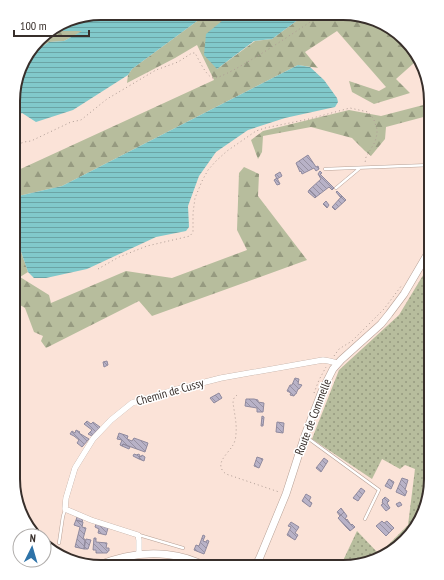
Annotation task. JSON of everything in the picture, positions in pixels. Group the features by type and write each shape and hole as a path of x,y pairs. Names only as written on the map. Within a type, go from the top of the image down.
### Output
{"street":[{"name":"Route de Commelle","path":"258,560 286,494 305,435 332,369 381,324 404,294 424,260"},
{"name":"Chemin de Cussy","path":"65,509 66,498 75,468 93,439 111,420 132,402 221,378 323,360 337,363"},
{"path":"65,509 91,520 138,535 139,555"},
{"path":"115,560 146,554 167,554 190,560"}],"lane":[{"path":"325,169 424,165"},
{"path":"336,188 363,168"},
{"path":"305,435 379,490 365,519"},
{"path":"59,543 65,509"},
{"path":"138,535 182,548"}],"path":[{"path":"20,144 31,141 71,122 81,120 107,99 156,70 178,62 192,52 195,53 206,72 211,77 216,78 237,69 313,20"},
{"path":"98,269 119,257 146,246 190,236 193,232 195,198 208,170 227,151 256,131 350,108 368,112 372,115 377,129 377,134 375,142 366,157 363,168"},
{"path":"237,395 233,402 236,433 234,444 221,461 221,468 226,474 286,494"},
{"path":"57,547 59,543"}],"green space":[{"path":"199,20 227,20 217,69 255,41 272,39 298,20 343,20 369,24 379,28 396,40 414,62 396,79 410,93 374,104 352,92 349,81 379,91 386,87 337,31 305,52 318,68 298,65 62,186 20,196 20,169 214,80 197,45 127,83 128,75 132,69"},
{"path":"60,31 83,31 64,41 49,42 40,48"},
{"path":"424,105 424,117 386,127 385,139 371,156 352,138 311,127 263,136 262,152 258,159 251,140 263,131 349,110 381,116"},
{"path":"244,167 259,174 258,196 307,260 152,316 139,301 46,348 41,341 43,336 34,332 25,308 20,305 20,277 49,295 51,303 126,271 172,278 247,250 237,230 239,173"},
{"path":"20,249 28,272 20,277"},
{"path":"424,274 424,484 420,505 416,515 404,532 385,548 408,525 415,469 405,465 400,469 382,459 372,479 312,439 339,370 399,315"},
{"path":"357,531 378,553 364,557 343,560"}],"water":[{"path":"96,20 199,20 132,69 128,75 73,110 36,122 22,113 20,114 21,90 24,75 31,60 40,48 49,42 64,41 82,31 60,31 75,24"},
{"path":"223,20 298,20 272,39 254,41 217,69 204,55 206,34"},
{"path":"298,65 310,67 324,80 337,98 338,102 335,107 285,118 248,130 216,152 199,176 188,206 189,227 186,231 156,237 87,269 46,278 34,278 28,272 20,249 20,196 62,186"}],"building":[{"path":"308,155 319,169 316,171 314,168 302,174 296,163"},
{"path":"320,171 322,173 320,174 334,188 332,190 329,187 316,197 309,190 321,179 318,174"},
{"path":"280,172 282,176 277,179 275,175"},
{"path":"277,178 280,184 277,185 274,180"},
{"path":"309,190 316,197 315,198 308,192"},
{"path":"337,191 342,196 341,198 336,192"},
{"path":"342,196 346,200 335,210 332,207"},
{"path":"326,201 329,205 327,208 323,204"},
{"path":"107,361 108,365 104,367 103,362"},
{"path":"295,378 299,379 298,384 302,385 294,396 290,395 291,393 287,391"},
{"path":"219,393 222,398 214,403 210,398"},
{"path":"246,399 254,399 258,400 258,402 264,403 263,412 257,412 257,408 245,406"},
{"path":"262,416 264,417 263,426 261,426"},
{"path":"87,421 91,424 93,422 100,427 92,436 88,434 92,430 84,424"},
{"path":"277,422 284,423 283,433 276,432"},
{"path":"76,430 89,439 82,447 77,443 79,440 70,434 72,431 75,433"},
{"path":"119,433 128,436 127,439 132,441 134,438 148,443 145,452 123,444 122,446 120,445 122,440 117,439"},
{"path":"123,444 130,447 129,449 122,446"},
{"path":"134,454 140,455 139,459 133,456"},
{"path":"142,455 145,457 144,461 139,459"},
{"path":"257,457 263,459 259,468 254,466"},
{"path":"324,458 328,461 321,472 316,468"},
{"path":"402,478 408,480 405,496 396,492"},
{"path":"389,479 394,482 391,489 385,486"},
{"path":"361,488 365,491 358,501 353,498"},
{"path":"306,494 311,497 309,501 312,503 310,507 302,501"},
{"path":"385,497 389,500 387,503 390,508 386,511 381,505 383,504 382,500"},
{"path":"400,502 402,505 398,507 396,504"},
{"path":"341,508 344,512 340,516 337,512"},
{"path":"344,512 347,516 345,519 347,519 351,525 352,524 355,527 350,531 338,518"},
{"path":"77,517 83,519 82,522 76,520"},
{"path":"76,520 83,522 82,527 86,528 83,539 85,539 84,549 75,547 80,527 74,525"},
{"path":"382,521 384,523 387,521 394,528 386,536 376,526"},
{"path":"291,522 299,527 295,533 298,535 295,540 287,535 291,527 288,526"},
{"path":"96,524 108,528 106,535 98,533 99,529 95,527"},
{"path":"203,535 205,536 203,541 209,541 204,554 194,550 196,545 199,546"},
{"path":"94,538 96,538 96,542 107,543 106,548 109,548 109,551 107,553 96,553 96,550 93,550"},
{"path":"86,539 91,540 88,549 84,549"}]}
